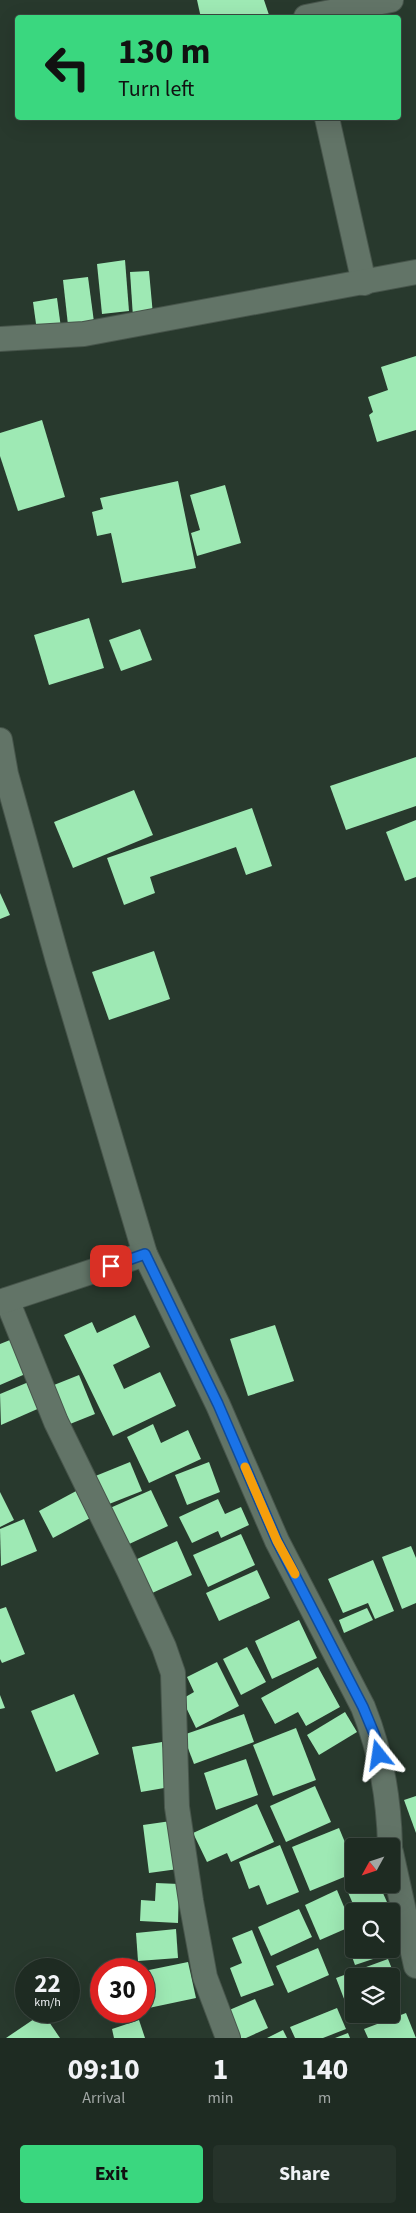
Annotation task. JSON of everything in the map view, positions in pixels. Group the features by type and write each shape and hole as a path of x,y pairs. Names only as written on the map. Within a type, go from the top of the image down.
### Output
{"street":[{"path":"304,0 306,15"},
{"path":"316,15 391,0"},
{"path":"327,120 364,283"},
{"path":"0,339 84,334 416,272"},
{"path":"0,740 6,774 58,961 145,1254 218,1404 277,1541 363,1707 375,1736 384,1774 390,1838"},
{"path":"145,1254 4,1301 56,1422 130,1571 164,1647 173,1673 177,1807 188,1882 205,1977 228,2038"},
{"path":"400,1888 413,1941 416,1966"}],"building":[{"path":"197,0 264,0 269,15 200,15"},
{"path":"125,260 129,311 102,314 97,264"},
{"path":"149,271 153,315 133,317 130,272"},
{"path":"88,277 94,322 68,325 63,280"},
{"path":"57,298 61,328 37,331 33,302"},
{"path":"416,356 416,430 377,442 369,415 373,412 368,397 388,390 381,367"},
{"path":"42,420 65,497 18,511 0,456 0,433"},
{"path":"178,481 196,568 122,583 111,533 97,536 92,512 103,509 100,498"},
{"path":"225,485 241,543 197,556 191,533 200,530 190,495"},
{"path":"89,618 104,668 49,685 34,635"},
{"path":"140,629 152,660 121,671 109,640"},
{"path":"416,757 416,806 346,830 330,786"},
{"path":"134,790 153,835 73,868 54,822"},
{"path":"252,808 272,866 246,875 236,847 150,877 155,893 124,905 107,858"},
{"path":"416,820 416,877 405,881 386,832"},
{"path":"0,893 10,915 0,919"},
{"path":"154,951 170,999 109,1020 92,972"},
{"path":"135,1315 150,1347 113,1365 124,1389 160,1372 176,1406 113,1436 64,1335 92,1322 97,1333"},
{"path":"275,1325 294,1381 248,1396 230,1339"},
{"path":"15,1338 30,1372 0,1385 0,1344"},
{"path":"79,1375 95,1414 65,1426 49,1387"},
{"path":"31,1381 42,1407 1,1425 0,1394"},
{"path":"153,1424 161,1443 188,1430 201,1459 149,1483 127,1437"},
{"path":"130,1462 142,1491 104,1506 93,1477"},
{"path":"209,1462 220,1492 187,1505 175,1475"},
{"path":"78,1490 92,1517 53,1538 39,1511"},
{"path":"151,1490 168,1526 127,1545 110,1508"},
{"path":"0,1492 14,1520 0,1527"},
{"path":"218,1499 225,1514 241,1507 249,1525 221,1538 218,1531 192,1543 179,1517"},
{"path":"24,1519 37,1551 1,1566 0,1529"},
{"path":"241,1534 255,1565 208,1587 193,1555"},
{"path":"177,1541 192,1575 150,1594 135,1560"},
{"path":"411,1546 416,1558 416,1603 402,1609 382,1557"},
{"path":"373,1560 394,1611 375,1619 368,1603 343,1613 328,1579"},
{"path":"257,1570 270,1598 219,1621 206,1593"},
{"path":"6,1607 25,1654 2,1663 0,1659 0,1609"},
{"path":"367,1608 373,1620 344,1633 339,1620"},
{"path":"299,1620 317,1658 272,1679 255,1641"},
{"path":"247,1647 266,1682 241,1695 223,1659"},
{"path":"217,1662 239,1706 196,1728 182,1699 194,1692 187,1677"},
{"path":"318,1667 340,1707 306,1726 298,1712 275,1724 261,1698"},
{"path":"74,1694 99,1754 56,1772 31,1711"},
{"path":"0,1695 5,1708 0,1709"},
{"path":"345,1712 357,1732 319,1755 307,1735"},
{"path":"244,1714 254,1742 194,1764 183,1735"},
{"path":"296,1728 316,1780 273,1796 253,1745"},
{"path":"162,1742 170,1787 141,1792 132,1747"},
{"path":"246,1759 258,1795 216,1810 204,1773"},
{"path":"315,1786 331,1822 286,1842 270,1806"},
{"path":"416,1796 416,1833 404,1800"},
{"path":"257,1804 274,1842 231,1862 227,1853 207,1862 193,1833"},
{"path":"171,1821 178,1869 149,1873 143,1825"},
{"path":"339,1828 345,1842 345,1877 310,1891 292,1847"},
{"path":"280,1845 299,1892 267,1905 259,1885 249,1889 239,1862"},
{"path":"156,1883 179,1884 178,1923 140,1921 141,1900 155,1901"},
{"path":"337,1890 345,1909 345,1929 320,1940 305,1905"},
{"path":"348,1893 383,1893 387,1903 353,1903"},
{"path":"299,1909 312,1937 271,1956 258,1927"},
{"path":"176,1929 178,1958 155,1960 155,1958 138,1958 136,1933"},
{"path":"252,1930 274,1985 241,1997 230,1968 242,1963 232,1938"},
{"path":"318,1948 329,1975 288,1993 276,1966"},
{"path":"353,1958 376,1958 355,1965"},
{"path":"388,1959 392,1968 363,1968"},
{"path":"188,1962 196,1998 155,2007 155,1969"},
{"path":"345,1975 345,2001 336,1978"},
{"path":"255,1999 268,2028 246,2038 239,2038 227,2011"},
{"path":"337,2008 346,2029 323,2038 295,2038 290,2027"},
{"path":"406,2013 416,2038 368,2038 364,2029 380,2023 400,2023 400,2015"},
{"path":"28,2023 50,2023 60,2038 6,2038"},
{"path":"130,2023 140,2023 145,2038 114,2038 112,2029"},
{"path":"283,2030 287,2038 267,2038"},
{"path":"348,2033 350,2038 335,2038"}],"slow traffic":[{"path":"245,1467 277,1541 295,1574"}],"route":[{"path":"111,1266 145,1254 218,1404 277,1541 363,1707 375,1736 379,1755"}]}
